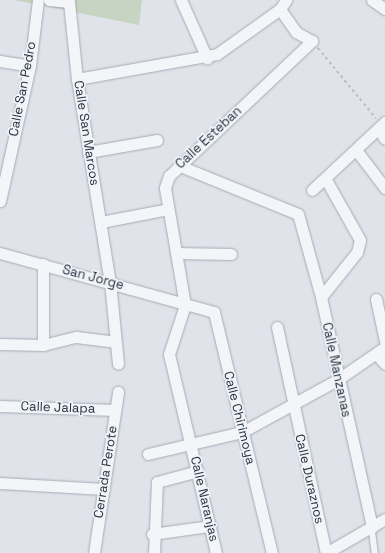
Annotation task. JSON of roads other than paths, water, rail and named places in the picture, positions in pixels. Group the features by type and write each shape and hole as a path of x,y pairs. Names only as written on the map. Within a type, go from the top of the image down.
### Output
{"street":[{"name":"Calle San Pedro","path":"0,201 30,66 38,0"},
{"name":"Calle San Marcos","path":"49,0 69,2 77,79 110,282"},
{"path":"181,0 206,58"},
{"path":"372,0 385,9"},
{"path":"77,79 206,58 217,54 283,4"},
{"name":"Calle Esteban","path":"185,305 168,209 166,181 312,41 296,32 283,4"},
{"path":"0,61 30,66"},
{"path":"312,190 381,126 385,139"},
{"path":"88,152 157,140"},
{"path":"356,150 385,188"},
{"name":"Calle Manzanas","path":"180,166 298,214 321,297 337,380 372,527"},
{"path":"321,297 357,252 360,240 325,178"},
{"path":"101,222 168,209"},
{"name":"San Jorge","path":"0,253 110,282 185,305"},
{"path":"176,253 231,254"},
{"path":"43,264 43,345"},
{"path":"110,282 118,364"},
{"path":"376,299 385,341"},
{"name":"Calle Chirimoya","path":"185,305 209,308 214,312 272,553"},
{"name":"Calle Naranjas","path":"185,305 169,354 192,445 216,553"},
{"name":"Calle Duraznos","path":"277,327 292,405 326,553"},
{"path":"0,344 43,345 76,337 115,342"},
{"path":"148,454 192,445 242,432 337,380 377,355 385,347"},
{"path":"377,355 385,364"},
{"name":"Cerrada Perote","path":"94,553 118,392"},
{"name":"Calle Jalapa","path":"0,406 115,410"},
{"path":"154,553 152,534 157,482 198,471"},
{"path":"0,483 104,489"},
{"path":"326,553 385,519"},
{"path":"152,534 210,526"}],"lane":[{"path":"372,527 375,553"}]}
